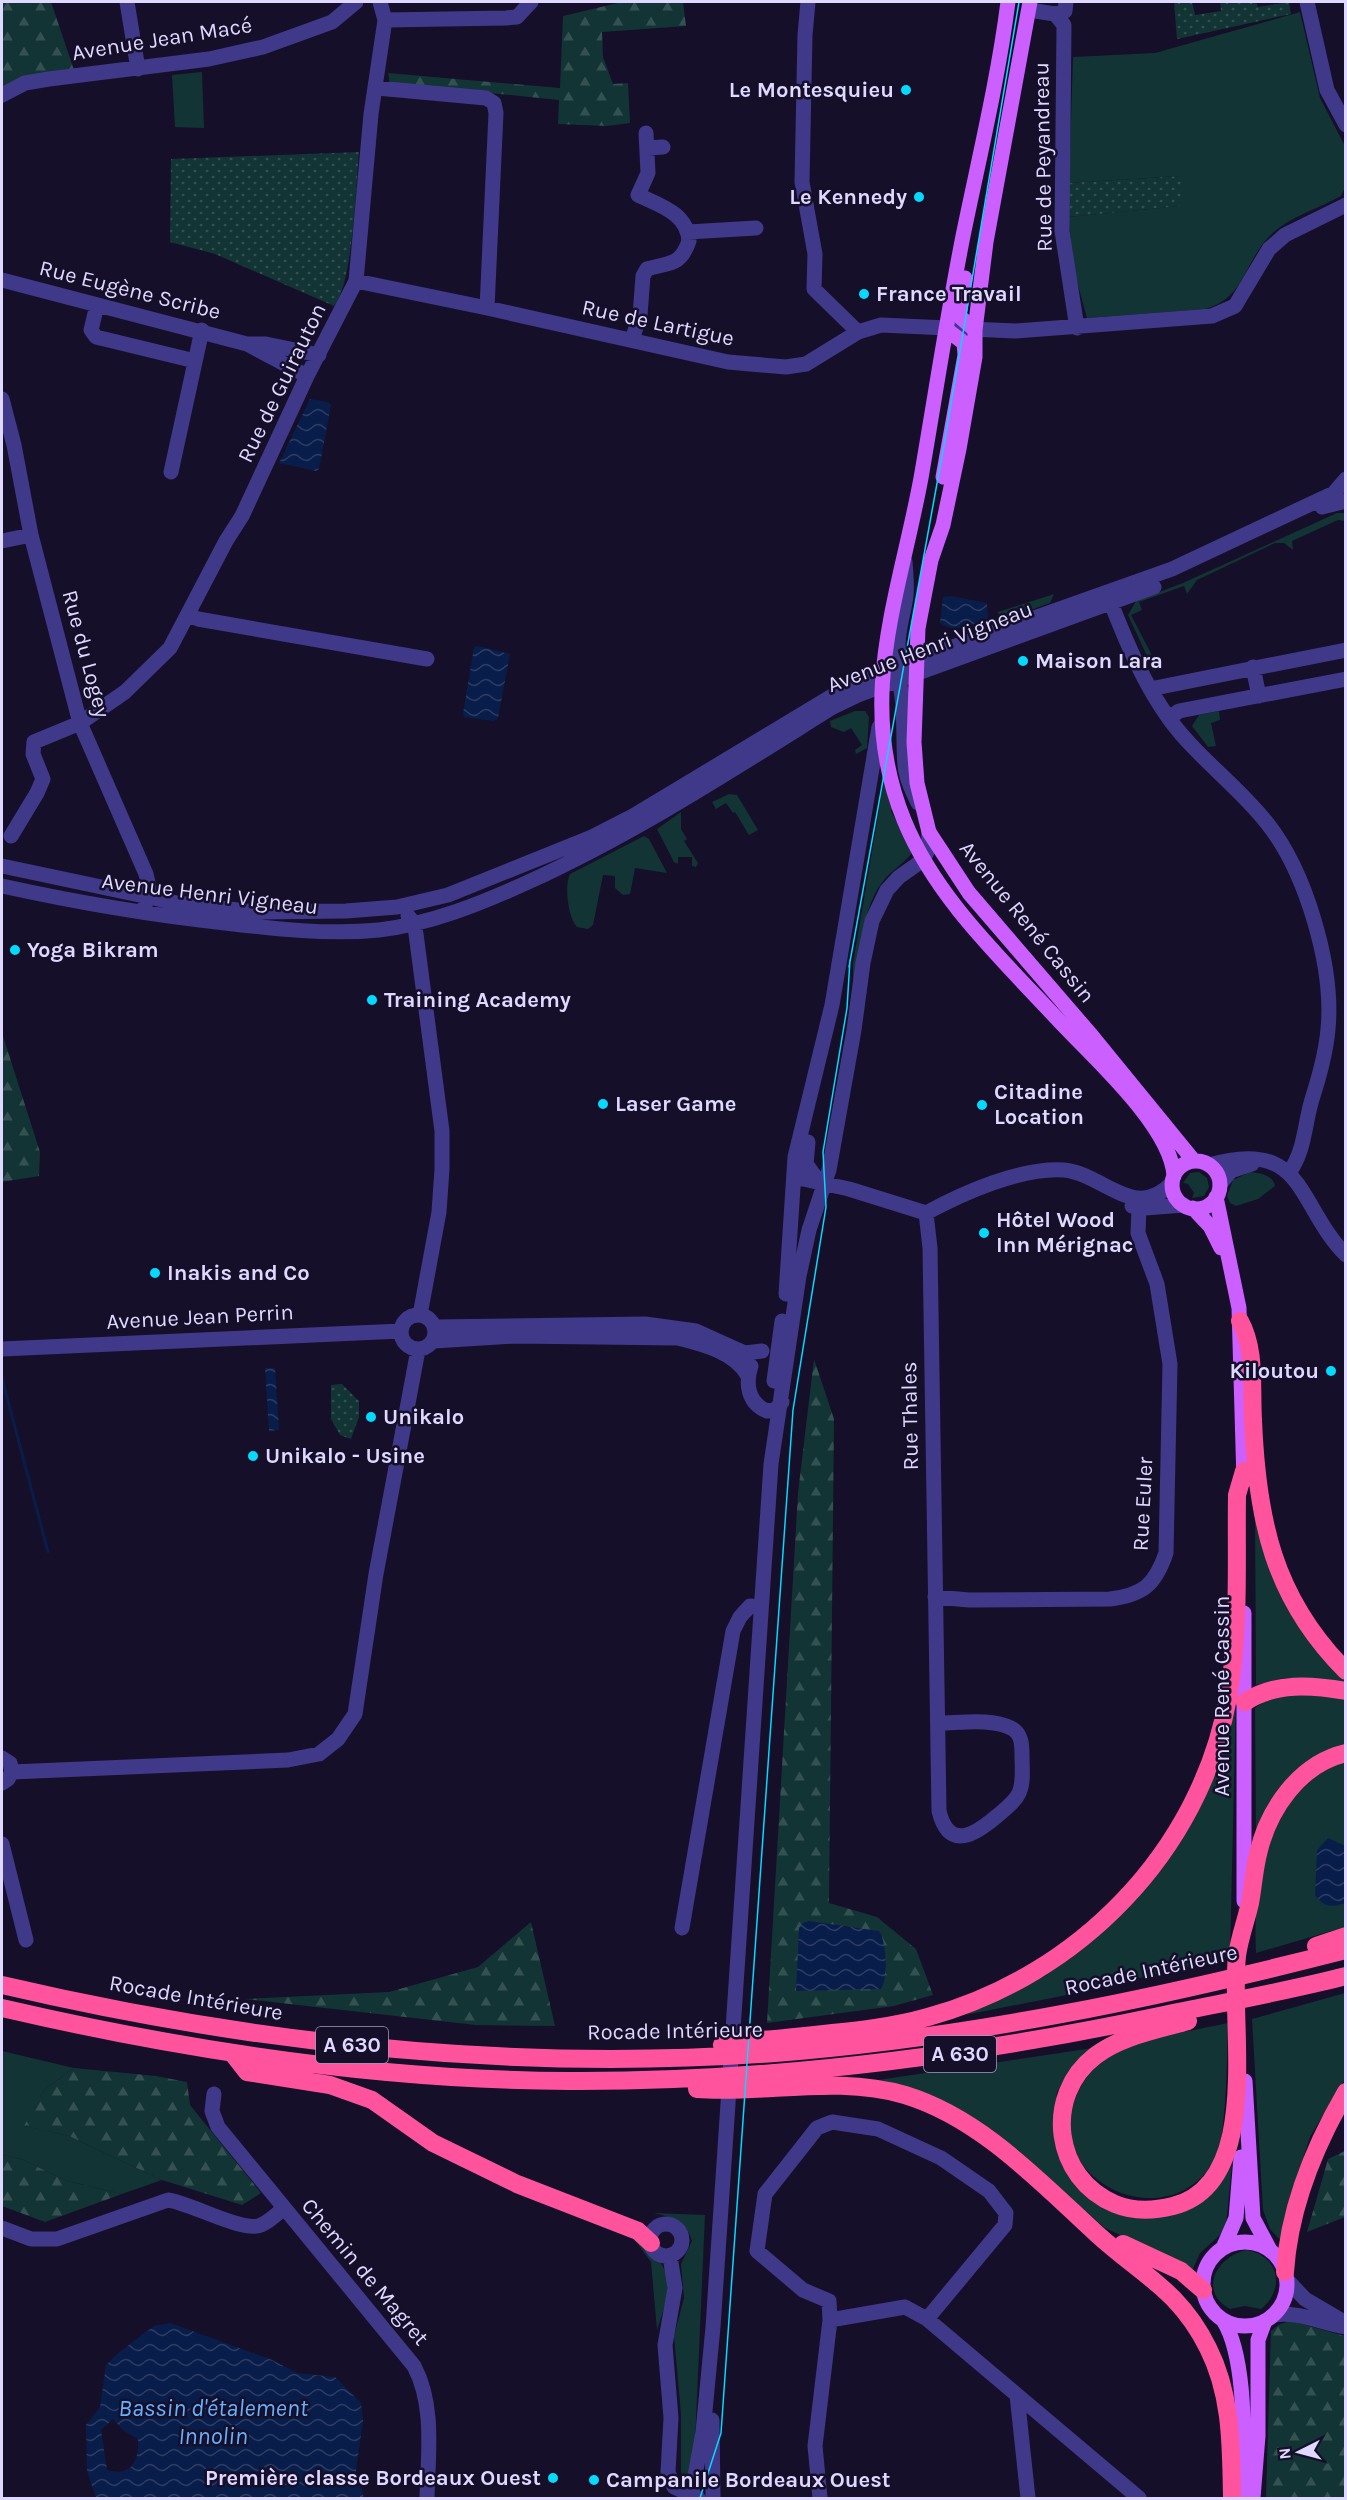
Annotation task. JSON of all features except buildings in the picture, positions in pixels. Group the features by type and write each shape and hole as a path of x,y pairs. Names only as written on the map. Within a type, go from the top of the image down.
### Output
{"highway":[{"path":"1240,1321 1250,1339 1256,1468 1268,1541 1279,1571 1305,1620 1328,1653 1346,1671"},
{"path":"708,2056 723,2044 880,2027 927,2018 981,1999 1019,1983 1059,1957 1128,1897 1155,1864 1191,1806 1219,1738 1228,1698 1234,1652 1237,1494 1244,1472"},
{"path":"1245,1702 1263,1692 1294,1687 1346,1691"},
{"path":"1297,1989 1140,2035 1115,2044 1095,2056 1071,2082 1063,2101 1061,2121 1066,2155 1086,2184 1114,2204 1149,2211 1180,2204 1205,2189 1225,2160 1230,2138 1240,2041 1237,1956 1244,1931 1258,1854 1275,1810 1304,1774 1321,1762 1346,1754"},
{"path":"1161,1994 1346,1936"},
{"name":"Rocade Intérieure","path":"2,1985 200,2026 325,2043 465,2054 587,2058 708,2056 786,2052 967,2031 1161,1994 1346,1950"},
{"name":"A 630","path":"2,2008 123,2035 233,2054 456,2076 569,2081 709,2078 875,2065 1075,2034 1297,1989 1346,1976"},
{"path":"233,2054 246,2072 330,2085 372,2100 433,2143 517,2184 638,2231 651,2243"},
{"path":"569,2081 710,2090 842,2086 874,2088 906,2096 939,2109 992,2142 1169,2293 1185,2311 1209,2350 1228,2406 1232,2499"},
{"path":"1286,2276 1286,2252 1307,2173 1317,2144 1346,2092"},
{"path":"1087,2224 1181,2271 1203,2290"}],"main road":[{"name":"Avenue René Cassin","path":"1008,2 915,507 882,671 880,712 893,787 904,820 923,860 964,916 1114,1080 1156,1130 1171,1159 1173,1180"},
{"path":"942,525 975,357 975,330 986,242 1030,6"},
{"path":"967,216 971,243 959,316 975,330"},
{"path":"942,525 943,482 965,355 964,343 946,329"},
{"name":"Avenue René Cassin","path":"942,525 927,579 912,666 914,758 922,812 929,832 952,869 998,929 1092,1036 1194,1161"},
{"path":"1194,1161 1209,1165 1215,1170 1218,1190 1206,1206 1189,1207 1175,1196 1173,1180 1182,1166 1194,1161"},
{"name":"Avenue René Cassin","path":"1218,1190 1240,1321 1244,1472 1244,1931"},
{"name":"Avenue René Cassin","path":"1189,1207 1213,1232 1235,1281"},
{"path":"1240,2041 1253,2218 1270,2250 1279,2260 1286,2276 1281,2305 1269,2318 1258,2340 1258,2436 1253,2499"},
{"path":"1244,2499 1236,2355 1230,2331 1214,2312 1203,2290 1207,2266 1222,2248 1236,2218 1245,2112"},
{"path":"1222,2248 1246,2242 1270,2250"},
{"path":"1223,2320 1236,2325 1251,2326 1269,2318"}],"street":[{"path":"127,2 138,69"},
{"name":"Avenue Jean Macé","path":"2,95 25,83 41,80 209,59 263,47 332,22 356,2"},
{"name":"Rue de Guirauton","path":"11,836 43,779 33,754 34,742 80,723 125,692 170,648 242,516 307,376 356,281 371,114 377,88 385,20 380,2"},
{"path":"385,20 517,17 531,2"},
{"path":"808,2 805,35 802,182 815,254 814,289 858,332"},
{"path":"1030,6 1054,14 1065,11 1066,2"},
{"path":"1307,2 1325,83 1346,125"},
{"name":"Rue de Peyandreau","path":"1054,14 1064,25 1062,231 1077,328"},
{"path":"377,88 486,98 494,103 496,113 487,308"},
{"path":"632,340 640,315 644,276 647,269 671,264 679,259 689,241 688,232 680,216 633,192 648,173 647,140 663,147"},
{"name":"Rue de Lartigue","path":"356,281 728,362 786,367 806,364 858,332 881,325 975,330 1077,328 1212,316 1234,306 1269,249 1285,235 1346,205"},
{"path":"688,232 756,228"},
{"name":"Rue Eugène Scribe","path":"2,280 202,330 247,344 307,376"},
{"path":"97,304 92,330 96,337 195,361"},
{"path":"171,472 202,330"},
{"name":"Rue Eugène Scribe","path":"247,344 266,344 319,355"},
{"name":"Rue du Logey","path":"2,399 8,446 80,723 146,874 149,887 145,905"},
{"name":"Avenue Henri Vigneau","path":"2,886 145,905 293,931 380,930 451,913 500,895 597,850 638,828 833,707 900,680 912,666 1172,569 1334,493 1346,479"},
{"name":"Avenue Henri Vigneau","path":"2,866 145,905 255,912 346,911 398,907 448,895 494,879 592,837 633,816 828,697 882,671 912,666 1111,603 1175,579 1327,505 1346,501"},
{"path":"2,541 31,535"},
{"path":"905,553 906,596 898,642 912,666"},
{"path":"1111,603 1131,652 1150,689 1169,718 1275,833 1295,870 1316,931 1325,969 1328,1029 1322,1066 1306,1122 1303,1150 1289,1173"},
{"path":"189,615 198,619 427,659"},
{"path":"1150,689 1346,650"},
{"path":"1280,662 1285,690"},
{"path":"1253,667 1259,696"},
{"path":"882,671 897,676 900,680 906,773 922,812"},
{"path":"1169,718 1179,711 1346,679"},
{"path":"670,2256 675,2288 665,2345 671,2418 668,2472 674,2487 694,2498 713,2328 760,1606 776,1406 778,1348 789,1275 794,1177 798,1142 832,1005 877,747 880,712"},
{"path":"776,1406 786,1365 799,1276 822,1182 872,921 886,890 899,876 923,860 928,850 929,832"},
{"name":"Avenue Henri Vigneau","path":"414,923 420,912 450,904 494,879"},
{"path":"398,907 414,923 442,1150 439,1212 420,1315"},
{"path":"821,1047 818,1084 805,1158 809,1170 822,1182"},
{"path":"1209,1165 1248,1158 1270,1164 1289,1173 1307,1194 1327,1234 1346,1255"},
{"path":"1218,1190 1237,1168 1256,1163 1270,1164"},
{"path":"794,1177 822,1182 926,1213 978,1186 1042,1171 1065,1170 1138,1199 1154,1197 1173,1180"},
{"path":"794,1177 803,1199 799,1276"},
{"path":"1096,1181 1119,1201 1139,1208 1189,1207"},
{"name":"Rue Euler","path":"935,1597 969,1600 1110,1599 1129,1596 1143,1590 1155,1579 1166,1553 1170,1364 1157,1286 1138,1233 1139,1208"},
{"name":"Rue Thales","path":"926,1213 930,1248 935,1597 938,1723 942,1821 955,1835 966,1837 978,1832 1015,1800 1022,1781 1022,1742 1014,1729 1000,1724 938,1723"},
{"path":"420,1315 429,1319 434,1334 427,1347 418,1350 404,1342 401,1331 405,1321 420,1315"},
{"name":"Avenue Jean Perrin","path":"2,1349 401,1331"},
{"path":"434,1334 515,1336 673,1332 715,1338 745,1353 778,1348"},
{"path":"673,1332 732,1358 743,1367 748,1376 752,1400 763,1409 776,1406"},
{"path":"778,1348 785,1357 786,1365"},
{"path":"2,1758 10,1763 7,1777 288,1760 319,1754 338,1739 355,1714 376,1574 418,1350"},
{"path":"748,1376 751,1366 762,1351"},
{"path":"682,1928 733,1631 740,1617 750,1606 760,1606"},
{"path":"2,1844 26,1940"},
{"name":"Chemin de Magret","path":"214,2094 212,2111 218,2127 414,2366 424,2385 428,2452 427,2499"},
{"path":"820,2499 815,2446 830,2320 828,2301 803,2290 757,2251 765,2194 817,2128 832,2122 878,2129 941,2158 989,2191 1006,2213 1005,2225 927,2319"},
{"path":"2,2228 31,2239 57,2240 168,2200 181,2202 248,2227 261,2226 284,2208"},
{"path":"666,2224 676,2227 682,2236 681,2246 670,2256 660,2255 651,2243 652,2235 657,2228 666,2224"},
{"path":"1286,2276 1305,2299 1346,2325"},
{"path":"830,2320 905,2307 927,2319 1139,2499"},
{"path":"1269,2318 1286,2313 1301,2315 1324,2323 1346,2325"},
{"path":"713,2328 713,2499"},
{"path":"1017,2395 1028,2499"}],"green space":[{"path":"2,2 51,2 76,76 2,95"},
{"path":"622,2 683,2 686,26 602,32 603,57 613,84 628,83 630,123 607,126 558,124 559,100 390,83 388,73 560,88 563,16"},
{"path":"1174,2 1192,2 1195,15 1221,11 1220,2 1256,2 1258,7 1289,2 1291,14 1177,39"},
{"path":"1300,12 1320,98 1345,146 1345,187 1341,196 1281,226 1274,232 1256,254 1238,286 1230,296 1219,303 1205,309 1087,318 1075,274 1068,217 1180,206 1179,186 1181,186 1180,176 1069,183 1073,57 1155,53"},
{"path":"202,72 204,128 175,127 172,75"},
{"path":"359,152 355,209 346,277 334,306 215,254 170,242 171,159"},
{"path":"1181,176 1181,206 1068,217 1069,183"},
{"path":"1337,513 1345,513 1345,521 1338,520 1292,541 1293,550 1284,543 1275,543 1197,580 1187,594 1184,586 1139,602 1142,610 1131,615 1159,669 1154,671 1128,615 1136,601 1183,583"},
{"path":"1054,594 1050,603 1000,621 998,612"},
{"path":"855,711 865,711 869,717 867,748 856,754 855,750 862,745 851,728 844,732 831,727 830,721"},
{"path":"1219,711 1220,720 1211,723 1216,746 1208,747 1192,726 1199,715"},
{"path":"885,776 894,806 891,811 911,848 911,854 884,880 874,895 866,919 853,983 853,963"},
{"path":"729,794 737,795 758,830 749,835 735,812 733,813 726,803 716,809 712,802"},
{"path":"681,812 681,829 687,839 684,841 698,863 696,867 692,866 692,857 678,857 678,864 674,862 657,829"},
{"path":"644,836 649,839 667,873 635,868 630,894 623,895 615,888 615,876 603,875 593,925 588,929 577,927 571,916 568,901 567,886 570,874"},
{"path":"2,1033 40,1152 39,1176 2,1182"},
{"path":"1199,1172 1207,1178 1209,1187 1204,1196 1192,1198 1194,1193 1188,1184 1183,1183 1190,1173"},
{"path":"1250,1172 1269,1177 1275,1186 1258,1199 1236,1206 1230,1203 1227,1196 1233,1180"},
{"path":"814,1359 834,1419 829,1903 877,1917 916,1949 933,1995 894,2006 767,2023 798,1493"},
{"path":"342,1384 359,1401 359,1417 351,1439 340,1435 331,1419 331,1385"},
{"path":"1255,1506 1316,1650 1345,1682 1284,1678 1256,1685"},
{"path":"1292,1693 1345,1698 1345,1745 1313,1757 1289,1777 1271,1803 1256,1834 1255,1708 1270,1697"},
{"path":"1236,1696 1230,1957 1062,1996 965,2015 1045,1976 1123,1912 1163,1867 1192,1823 1218,1766"},
{"path":"1345,1761 1345,1927 1256,1953 1256,1925 1262,1868 1282,1815 1298,1793 1319,1774"},
{"path":"531,1922 555,2026 476,2025 244,1999 389,1992 478,1967"},
{"path":"1345,1993 1345,2079 1310,2137 1292,2192 1281,2241 1270,2229 1263,2210 1252,2019"},
{"path":"1228,2023 1221,2145 1199,2179 1173,2195 1145,2198 1117,2191 1093,2176 1076,2153 1070,2126 1077,2094 1090,2073 1109,2057 1136,2044 1167,2035"},
{"path":"1093,2048 1070,2071 1057,2092 1054,2116 1056,2144 1115,2211 1203,2200 1219,2185 1232,2165 1226,2225 1221,2234 1200,2253 1193,2269 1105,2228 1010,2145 877,2083 878,2080"},
{"path":"2,2051 74,2068 45,2089 25,2126 69,2136 162,2180 122,2194 67,2181 21,2159 2,2155"},
{"path":"74,2068 156,2076 187,2082 190,2105 261,2193 242,2205 162,2180 69,2136 24,2126 45,2089"},
{"path":"1345,2151 1345,2217 1307,2232 1328,2159"},
{"path":"2,2155 21,2159 67,2181 122,2194 45,2222 2,2206"},
{"path":"654,2213 705,2215 694,2465 688,2481 684,2481 681,2477 681,2414 674,2336 684,2298 681,2264 692,2241 683,2224"},
{"path":"632,2236 645,2243 665,2272 666,2298 657,2330 651,2262"},
{"path":"1246,2250 1257,2253 1272,2266 1276,2283 1274,2292 1261,2309 1245,2306 1230,2309 1220,2302 1215,2294 1213,2285 1215,2276 1219,2267 1226,2260"},
{"path":"1291,2321 1345,2336 1345,2498 1266,2498 1271,2331 1280,2324"}],"water":[{"path":"310,399 328,402 331,405 319,469 316,471 279,463"},
{"path":"950,596 987,603 988,619 957,628 940,623 943,597"},
{"path":"474,647 510,654 498,718 494,721 464,717 463,714"},
{"path":"265,1368 275,1368 279,1430 269,1431"},
{"path":"1328,1838 1345,1846 1345,1903 1336,1906 1325,1904 1315,1895 1317,1850"},
{"path":"809,1921 879,1931 884,1943 886,1960 885,1977 881,1989 796,1991 799,1928 803,1923"},
{"name":"Bassin d'étalement Innolin","path":"170,2323 270,2359 297,2373 335,2377 361,2403 363,2421 356,2470 364,2498 96,2498 87,2471 86,2425 100,2407 106,2365 154,2326","holes":["113,2419 124,2431 138,2439 135,2460 128,2469 123,2471 107,2470 101,2430"]}],"waterway":[{"path":"2,1378 48,1552"}],"tram line":[{"path":"849,967 944,445 1019,2"},
{"path":"700,2498 721,2433 793,1410 826,1207 823,1152 847,1008 850,960"}],"place":[{"name":"Le Montesquieu","path":"906,90"},
{"name":"Le Kennedy","path":"919,197"},
{"name":"France Travail","path":"864,294"},
{"name":"Maison Lara","path":"1023,661"},
{"name":"Yoga Bikram","path":"15,950"},
{"name":"Training Academy","path":"372,1000"},
{"name":"Laser Game","path":"603,1104"},
{"name":"Citadine Location","path":"982,1105"},
{"name":"Hôtel Wood Inn Mérignac","path":"984,1233"},
{"name":"Inakis and Co","path":"155,1273"},
{"name":"Kiloutou","path":"1331,1371"},
{"name":"Unikalo","path":"371,1417"},
{"name":"Unikalo - Usine","path":"253,1456"},
{"name":"Première classe Bordeaux Ouest","path":"553,2478"},
{"name":"Campanile Bordeaux Ouest","path":"594,2480"}]}
